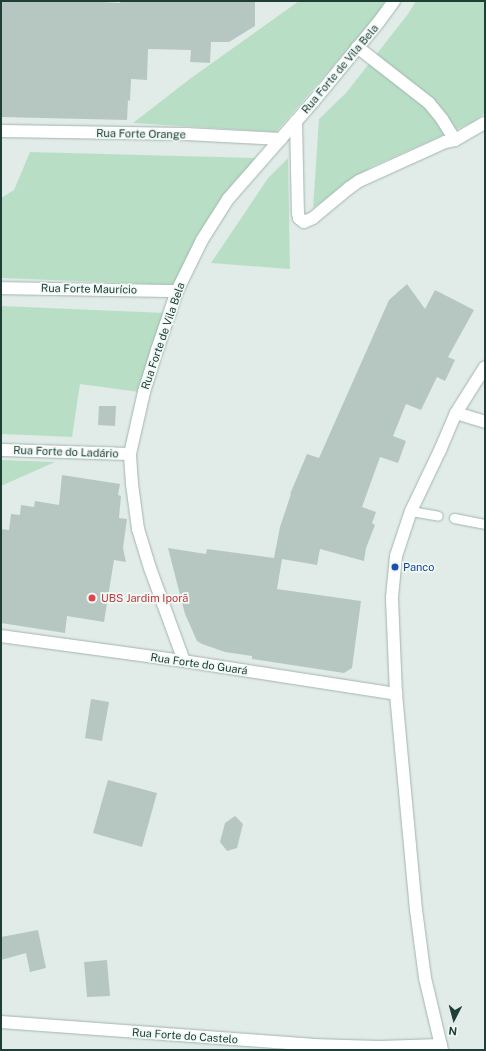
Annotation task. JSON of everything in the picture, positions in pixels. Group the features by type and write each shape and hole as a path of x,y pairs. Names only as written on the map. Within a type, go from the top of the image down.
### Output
{"street":[{"name":"Rua Forte de Vila Bela","path":"184,661 150,568 138,529 130,454 144,392 177,291 202,240 228,199 281,139 378,23 394,1"},
{"path":"357,47 429,103 442,119 455,140"},
{"path":"296,121 298,214 299,218 304,222 314,218 348,188 359,181 445,142 455,140 485,123"},
{"name":"Rua Forte Orange","path":"1,131 186,134 281,139"},
{"name":"Rua Forte Maurício","path":"1,288 177,291"},
{"path":"441,1048 425,978 416,910 396,694 392,597 396,556 411,511 456,413 485,367"},
{"path":"456,413 485,422"},
{"name":"Rua Forte do Ladário","path":"1,450 130,454"},
{"name":"Rua Forte do Guará","path":"1,636 184,661 396,694"},
{"name":"Rua Forte do Castelo","path":"1,1022 312,1045 441,1048"}],"lane":[{"path":"411,511 438,516"},
{"path":"454,518 485,524"}],"green space":[{"path":"299,1 386,1 369,25 276,132 133,123 191,78"},
{"path":"416,1 485,1 485,113 473,122 371,167 313,208 319,119 346,93 408,14"},
{"path":"30,152 256,158 210,218 175,285 1,278 1,198 14,190"},
{"path":"288,158 290,269 211,263 268,178"},
{"path":"1,306 166,313 139,392 80,384 72,437 1,434"},
{"path":"1,460 55,462 1,486"}],"building":[{"path":"1,1 87,1 120,3 121,1 255,1 255,26 229,42 211,42 210,63 190,62 191,50 148,49 147,80 131,79 127,120 1,117"},
{"path":"407,284 425,309 435,290 474,310 448,357 455,360 445,381 437,377 421,410 406,404 393,436 406,441 398,463 380,457 362,507 376,512 372,523 375,525 366,548 364,561 320,549 317,565 282,559 277,589 361,601 352,668 344,673 252,659 252,656 225,652 202,644 197,641 185,614 168,548 206,554 207,549 274,558 280,527 290,494 307,454 319,458 389,300"},
{"path":"99,406 116,406 115,426 98,425"},
{"path":"62,475 120,484 118,495 121,496 119,518 127,519 123,548 126,562 114,560 104,622 67,616 65,633 1,623 1,529 9,530 11,514 20,515 21,505 34,507 35,501 59,505"},
{"path":"91,699 109,702 102,741 85,738"},
{"path":"108,780 157,793 142,847 93,833"},
{"path":"235,816 243,824 237,848 227,851 220,842 225,823"},
{"path":"38,930 46,968 30,972 26,953 1,960 1,937"},
{"path":"107,960 110,996 87,997 84,962"}],"place":[{"name":"Panco","path":"395,567"},
{"name":"UBS Jardim Iporã","path":"92,598"}]}
